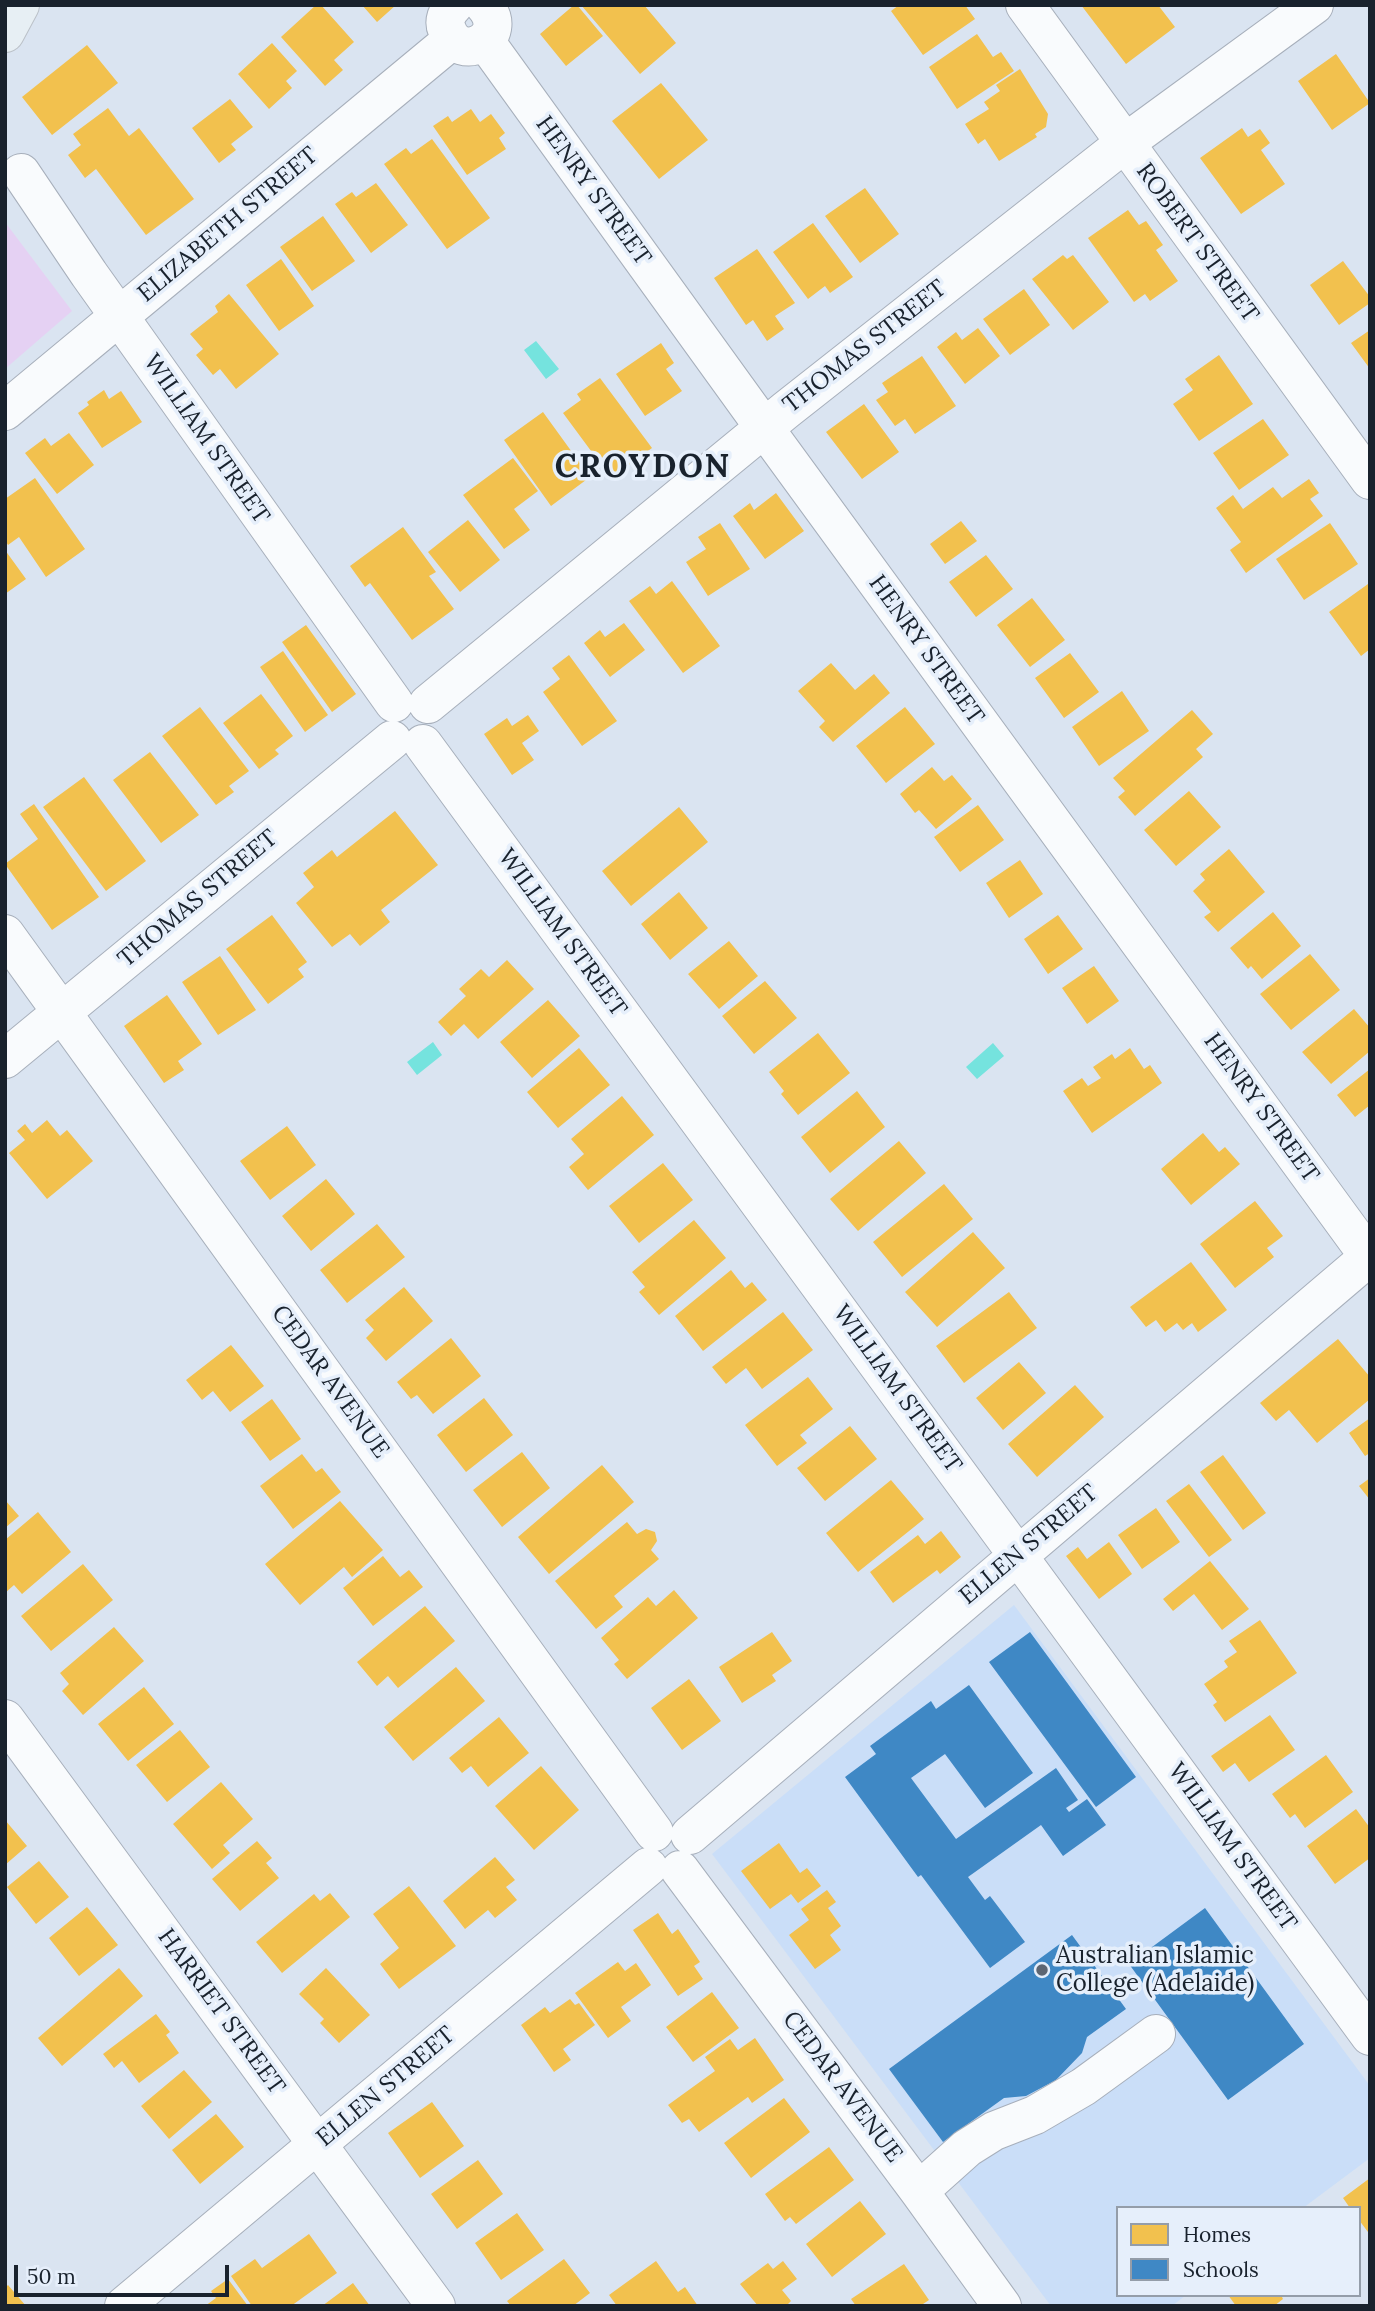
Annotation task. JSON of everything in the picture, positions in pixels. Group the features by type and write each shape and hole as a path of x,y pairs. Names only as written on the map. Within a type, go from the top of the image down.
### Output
{"main road":[{"path":"5,33 20,5"}],"street":[{"name":"ROBERT STREET","path":"1025,5 1370,480"},
{"name":"THOMAS STREET","path":"5,1059 764,427 1125,143 1314,5"},
{"name":"ELIZABETH STREET","path":"5,411 475,17"},
{"name":"HENRY STREET","path":"475,17 764,427 1369,1257"},
{"name":"WILLIAM STREET","path":"21,173 119,316 409,723 1370,2036"},
{"name":"CEDAR AVENUE","path":"5,934 668,1851 1002,2306"},
{"name":"ELLEN STREET","path":"124,2306 318,2146 1369,1257"},
{"name":"HARRIET STREET","path":"5,1718 436,2306"},
{"path":"919,2190 967,2148 994,2131 1035,2115 1083,2087 1156,2034"}],"shaded area":[{"path":"5,222 72,311 5,369"},
{"path":"536,341 559,369 546,379 524,350"},
{"path":"433,1042 442,1055 417,1075 407,1062"},
{"path":"993,1043 1004,1056 977,1079 966,1067"},
{"name":"Australian Islamic College (Adelaide)","path":"1014,1605 1370,2086 1370,2158 1306,2206 1116,2206 1116,2297 1183,2297 1172,2306 1051,2306 712,1854"}],"building: Homes":[{"path":"316,5 321,5 354,42 334,60 343,70 325,86 281,37"},
{"path":"362,5 396,5 377,22"},
{"path":"577,5 603,36 566,66 540,34"},
{"path":"581,5 644,5 676,43 640,74"},
{"path":"899,5 965,5 975,19 923,55 891,11"},
{"path":"1081,5 1158,5 1175,27 1126,64"},
{"path":"977,34 993,57 1001,52 1014,71 957,109 929,67"},
{"path":"272,43 297,71 286,81 292,88 269,109 238,74"},
{"path":"87,45 118,83 52,135 22,97"},
{"path":"1336,54 1370,103 1332,130 1298,81"},
{"path":"1020,69 1048,114 1046,127 1035,134 1037,137 999,161 985,139 978,144 965,124 989,109 984,102 1000,91 996,85"},
{"path":"661,83 708,140 659,179 612,121"},
{"path":"230,99 253,127 231,144 236,150 219,163 192,128"},
{"path":"108,108 129,136 139,128 194,199 146,235 96,169 85,178 68,155 81,145 73,134"},
{"path":"471,109 480,122 491,114 505,133 499,138 506,149 467,175 433,126 448,116 452,122"},
{"path":"1242,128 1248,137 1260,129 1270,143 1261,150 1285,184 1241,214 1200,158"},
{"path":"432,139 490,218 447,249 384,164 406,148 411,154"},
{"path":"376,183 408,225 371,253 335,204 352,192 356,197"},
{"path":"865,188 899,234 860,263 825,216"},
{"path":"1128,210 1139,225 1146,221 1163,245 1156,250 1178,281 1150,301 1145,294 1134,302 1088,238"},
{"path":"323,216 355,261 312,291 280,247"},
{"path":"813,223 853,277 830,293 825,286 808,299 773,252"},
{"path":"757,249 795,303 775,316 784,329 767,341 753,320 746,325 714,278"},
{"path":"1063,255 1067,259 1073,255 1109,302 1073,330 1032,279"},
{"path":"281,259 314,306 279,331 246,285"},
{"path":"1343,261 1370,297 1370,303 1339,325 1310,285"},
{"path":"1024,289 1050,325 1010,355 983,319"},
{"path":"229,294 279,354 236,389 220,369 213,375 196,355 203,349 190,334 218,312 215,306"},
{"path":"978,328 1000,356 965,384 937,347 956,332 962,340"},
{"path":"1370,330 1370,369 1351,343"},
{"path":"661,343 674,363 666,369 682,391 645,416 616,374"},
{"path":"1219,355 1253,404 1199,441 1173,404 1193,390 1185,379"},
{"path":"922,356 956,406 915,434 905,419 895,426 876,400 888,392 882,383"},
{"path":"600,378 652,448 611,478 563,413 581,400 577,394"},
{"path":"104,390 109,399 121,391 142,422 102,448 78,413 89,405 87,402"},
{"path":"864,404 899,452 862,479 826,432"},
{"path":"543,412 590,477 551,506 504,440"},
{"path":"1263,419 1289,455 1239,490 1213,453"},
{"path":"69,433 94,465 57,494 25,453 45,438 51,446"},
{"path":"513,458 538,491 514,509 530,530 504,549 463,495"},
{"path":"35,478 85,549 46,577 19,537 8,545 5,540 5,499"},
{"path":"1309,479 1319,493 1310,499 1323,516 1246,573 1230,550 1241,542 1216,508 1233,495 1243,509 1273,487 1282,498"},
{"path":"776,493 804,531 765,559 733,516 750,503 754,510"},
{"path":"468,520 500,560 460,592 428,552"},
{"path":"961,521 977,541 945,564 930,544"},
{"path":"720,523 750,569 708,596 686,562 706,549 698,537"},
{"path":"1330,523 1358,564 1304,600 1276,559"},
{"path":"403,527 436,572 429,576 454,609 412,640 370,583 365,587 350,566"},
{"path":"5,550 26,579 5,594"},
{"path":"986,555 1013,589 976,617 949,582"},
{"path":"672,581 720,646 683,673 629,601 650,586 656,594"},
{"path":"1368,584 1370,649 1361,656 1329,612"},
{"path":"1032,598 1065,640 1030,667 997,625"},
{"path":"624,623 645,650 610,677 584,643 600,630 605,637"},
{"path":"306,625 356,694 332,712 282,642"},
{"path":"283,651 328,715 305,732 260,667"},
{"path":"1070,653 1099,692 1064,718 1035,678"},
{"path":"569,655 617,721 582,746 543,692 560,679 552,668"},
{"path":"831,663 855,690 874,674 890,693 833,742 819,727 825,721 798,691"},
{"path":"1122,691 1149,731 1099,766 1072,727"},
{"path":"261,694 293,736 275,750 279,754 259,769 223,723"},
{"path":"200,707 249,771 229,786 234,792 216,805 162,736"},
{"path":"905,707 935,744 886,783 856,746"},
{"path":"1192,710 1213,734 1196,749 1203,757 1135,816 1118,797 1125,791 1113,778"},
{"path":"528,715 539,731 522,743 534,760 512,775 484,734 507,718 512,726"},
{"path":"150,752 199,815 161,843 113,780"},
{"path":"932,767 944,781 952,775 972,799 936,829 919,810 915,813 900,794"},
{"path":"84,777 146,861 106,891 43,807"},
{"path":"1189,791 1221,827 1176,866 1144,830"},
{"path":"34,804 99,897 52,930 5,864 38,839 20,814"},
{"path":"978,805 1004,840 960,872 934,837"},
{"path":"679,807 708,842 631,906 602,871"},
{"path":"395,811 438,865 381,910 390,922 360,946 350,934 332,947 296,903 314,887 303,873 332,850 337,857"},
{"path":"1229,849 1265,892 1218,932 1204,917 1211,912 1193,891 1205,880 1200,874"},
{"path":"1020,860 1043,894 1009,918 986,883"},
{"path":"679,892 708,928 670,960 641,924"},
{"path":"1273,912 1301,946 1262,979 1251,966 1248,969 1230,948"},
{"path":"272,915 307,962 298,969 304,977 268,1004 226,949"},
{"path":"1058,915 1083,949 1048,974 1024,939"},
{"path":"729,941 758,976 719,1009 688,974"},
{"path":"1310,954 1340,990 1291,1030 1260,994"},
{"path":"220,956 256,1010 218,1035 182,982"},
{"path":"507,960 534,989 478,1039 464,1024 451,1036 438,1022 466,996 459,989 481,969 489,977"},
{"path":"1094,966 1119,1001 1087,1024 1062,988"},
{"path":"765,981 797,1018 754,1054 722,1016"},
{"path":"167,995 202,1044 178,1061 184,1070 164,1083 124,1026"},
{"path":"548,1000 580,1036 532,1078 500,1042"},
{"path":"1354,1009 1370,1028 1370,1051 1331,1084 1302,1052"},
{"path":"818,1033 850,1073 798,1115 781,1094 784,1091 769,1072"},
{"path":"579,1048 610,1085 558,1128 527,1092"},
{"path":"1130,1048 1144,1069 1150,1065 1162,1083 1092,1133 1063,1091 1082,1078 1088,1086 1101,1078 1093,1067 1112,1054 1115,1059"},
{"path":"1370,1069 1370,1105 1355,1117 1337,1095"},
{"path":"857,1091 885,1127 830,1173 801,1137"},
{"path":"622,1096 654,1135 588,1190 569,1167 584,1154 571,1139"},
{"path":"47,1120 60,1136 67,1130 93,1161 47,1199 9,1153 25,1140 17,1131 25,1124 32,1133"},
{"path":"287,1126 316,1165 270,1200 240,1161"},
{"path":"1203,1133 1219,1152 1225,1147 1240,1164 1191,1205 1161,1169"},
{"path":"899,1141 926,1173 858,1231 830,1199"},
{"path":"663,1163 693,1200 639,1243 609,1206"},
{"path":"326,1179 355,1214 311,1251 282,1216"},
{"path":"944,1184 973,1219 902,1277 873,1242"},
{"path":"1255,1201 1283,1236 1267,1248 1274,1257 1235,1288 1200,1244"},
{"path":"694,1220 726,1258 659,1315 639,1292 645,1287 632,1272"},
{"path":"377,1224 405,1257 347,1303 320,1270"},
{"path":"973,1232 1005,1268 937,1327 905,1292"},
{"path":"1191,1262 1227,1310 1198,1332 1192,1323 1183,1330 1177,1323 1165,1332 1156,1320 1146,1327 1130,1307"},
{"path":"731,1270 745,1288 752,1282 767,1300 703,1351 675,1316"},
{"path":"404,1287 433,1321 386,1361 366,1338 374,1330 365,1320"},
{"path":"1009,1292 1037,1328 964,1383 936,1346"},
{"path":"783,1312 813,1350 762,1389 746,1368 726,1384 712,1367"},
{"path":"451,1338 481,1376 433,1414 417,1395 411,1399 397,1382"},
{"path":"1338,1339 1370,1377 1370,1399 1317,1443 1289,1410 1276,1421 1260,1403"},
{"path":"231,1345 264,1386 230,1412 213,1391 202,1400 186,1380"},
{"path":"1019,1362 1046,1393 1003,1430 976,1398"},
{"path":"808,1377 833,1409 800,1435 807,1443 777,1466 745,1425"},
{"path":"1075,1385 1104,1417 1037,1477 1008,1444"},
{"path":"484,1398 513,1435 466,1472 437,1435"},
{"path":"272,1399 301,1439 270,1461 241,1422"},
{"path":"1370,1418 1370,1453 1365,1456 1349,1433"},
{"path":"850,1426 877,1459 825,1501 797,1468"},
{"path":"522,1452 550,1488 502,1527 473,1490"},
{"path":"302,1454 316,1472 322,1468 341,1492 293,1529 260,1486"},
{"path":"1223,1455 1266,1513 1243,1530 1200,1472"},
{"path":"602,1465 634,1502 549,1574 518,1537"},
{"path":"1370,1478 1370,1500 1359,1486"},
{"path":"891,1480 924,1519 858,1572 826,1533"},
{"path":"1189,1484 1232,1540 1209,1557 1166,1501"},
{"path":"5,1500 19,1516 5,1528"},
{"path":"340,1501 383,1550 352,1577 344,1567 300,1605 265,1564"},
{"path":"1156,1508 1180,1542 1142,1569 1118,1535"},
{"path":"38,1512 71,1552 22,1594 14,1585 5,1593 5,1540"},
{"path":"627,1522 637,1534 646,1529 655,1532 657,1541 651,1550 659,1559 614,1596 623,1607 596,1629 555,1581"},
{"path":"941,1531 961,1557 940,1574 937,1570 893,1603 870,1572 918,1535 925,1544"},
{"path":"1109,1542 1132,1574 1099,1599 1066,1556 1078,1547 1087,1559"},
{"path":"383,1556 400,1577 409,1570 423,1587 373,1626 343,1588"},
{"path":"1210,1561 1249,1609 1222,1630 1194,1594 1173,1611 1163,1599"},
{"path":"83,1564 113,1600 51,1651 21,1616"},
{"path":"674,1590 698,1618 627,1679 614,1664 619,1660 601,1638 648,1597 656,1606"},
{"path":"425,1606 455,1641 398,1688 388,1676 377,1686 357,1662"},
{"path":"1260,1620 1297,1673 1225,1722 1213,1705 1217,1702 1204,1684 1228,1667 1224,1661 1237,1652 1229,1641"},
{"path":"114,1627 144,1661 83,1715 62,1691 69,1684 60,1673"},
{"path":"772,1632 792,1661 772,1675 776,1681 742,1703 719,1667"},
{"path":"456,1667 485,1701 413,1761 384,1727"},
{"path":"689,1679 721,1721 682,1750 651,1708"},
{"path":"144,1687 174,1724 128,1761 98,1724"},
{"path":"1270,1715 1295,1750 1249,1782 1235,1763 1223,1772 1211,1756"},
{"path":"499,1717 529,1753 488,1787 471,1766 462,1773 449,1758"},
{"path":"180,1730 210,1767 167,1802 136,1765"},
{"path":"1326,1755 1353,1792 1305,1828 1295,1814 1290,1818 1272,1794"},
{"path":"541,1766 579,1810 534,1850 495,1806"},
{"path":"221,1782 253,1819 223,1845 230,1853 212,1869 173,1824"},
{"path":"1356,1809 1370,1828 1370,1858 1335,1884 1307,1846"},
{"path":"5,1820 27,1846 5,1865"},
{"path":"257,1841 272,1858 266,1863 279,1878 240,1911 212,1879"},
{"path":"779,1843 800,1873 807,1868 821,1886 798,1903 791,1894 770,1909 741,1871"},
{"path":"495,1857 515,1880 506,1887 517,1900 495,1918 488,1910 465,1929 443,1901"},
{"path":"39,1861 69,1897 36,1924 7,1887"},
{"path":"409,1886 456,1946 399,1989 380,1964 399,1948 373,1914"},
{"path":"827,1890 836,1902 828,1908 841,1926 830,1935 841,1950 815,1969 789,1935 809,1920 801,1909"},
{"path":"330,1893 350,1917 282,1973 256,1942 314,1894 320,1901"},
{"path":"87,1907 118,1945 79,1976 49,1938"},
{"path":"658,1913 672,1934 678,1929 700,1962 694,1966 703,1979 678,1996 633,1930"},
{"path":"618,1962 625,1971 636,1963 651,1985 621,2007 631,2021 608,2038 575,1993"},
{"path":"119,1968 143,1996 62,2066 38,2038"},
{"path":"326,1968 370,2015 339,2043 320,2023 324,2019 299,1994"},
{"path":"712,1992 739,2028 693,2062 666,2027"},
{"path":"570,1999 575,2005 579,2003 595,2025 563,2049 571,2060 554,2072 521,2025 545,2007 550,2013"},
{"path":"156,2014 170,2032 166,2035 179,2053 139,2083 122,2061 114,2068 103,2054"},
{"path":"755,2038 784,2080 752,2103 748,2097 699,2132 689,2119 682,2123 668,2105 715,2071 705,2057 730,2039 738,2050"},
{"path":"184,2070 212,2102 169,2139 141,2106"},
{"path":"784,2098 810,2132 751,2178 724,2143"},
{"path":"432,2102 464,2146 420,2178 388,2133"},
{"path":"216,2114 244,2147 200,2184 172,2150"},
{"path":"829,2147 854,2180 796,2224 790,2217 785,2221 765,2194"},
{"path":"478,2160 503,2194 457,2229 431,2194"},
{"path":"1370,2178 1368,2232 1361,2223 1361,2206 1349,2206 1343,2198"},
{"path":"860,2201 886,2234 832,2277 806,2244"},
{"path":"517,2213 544,2250 501,2280 475,2243"},
{"path":"309,2234 337,2273 291,2306 252,2306 231,2276 255,2259 262,2268"},
{"path":"564,2259 590,2293 573,2306 511,2306 507,2301"},
{"path":"656,2261 678,2292 685,2287 698,2306 617,2306 609,2295"},
{"path":"783,2261 797,2279 782,2290 791,2301 786,2306 758,2306 740,2284 768,2263 773,2269"},
{"path":"904,2264 929,2300 920,2306 856,2306 851,2299"},
{"path":"228,2279 248,2306 205,2306 216,2298 211,2291"},
{"path":"353,2283 370,2306 322,2306"},
{"path":"8,2285 26,2306 5,2306 5,2288"},
{"path":"1229,2297 1283,2299 1274,2306 1236,2306"}],"building: Schools":[{"path":"1030,1632 1136,1777 1096,1807 989,1662"},
{"path":"969,1685 1033,1773 985,1808 945,1754 911,1778 956,1839 1056,1768 1078,1800 1066,1808 1069,1812 1087,1799 1106,1825 1063,1856 1041,1825 968,1877 985,1900 990,1896 1025,1942 990,1968 921,1875 918,1877 845,1777 876,1754 870,1746 931,1701 936,1709"},
{"path":"1205,1908 1304,2044 1228,2100 1129,1964"},
{"path":"1072,1935 1126,2009 1087,2037 1082,2053 1056,2080 1026,2096 1004,2098 943,2142 889,2069"}],"place":[{"name":"Australian Islamic College (Adelaide)","path":"1042,1970"}],"district":[{"name":"CROYDON","path":"643,468"}]}
